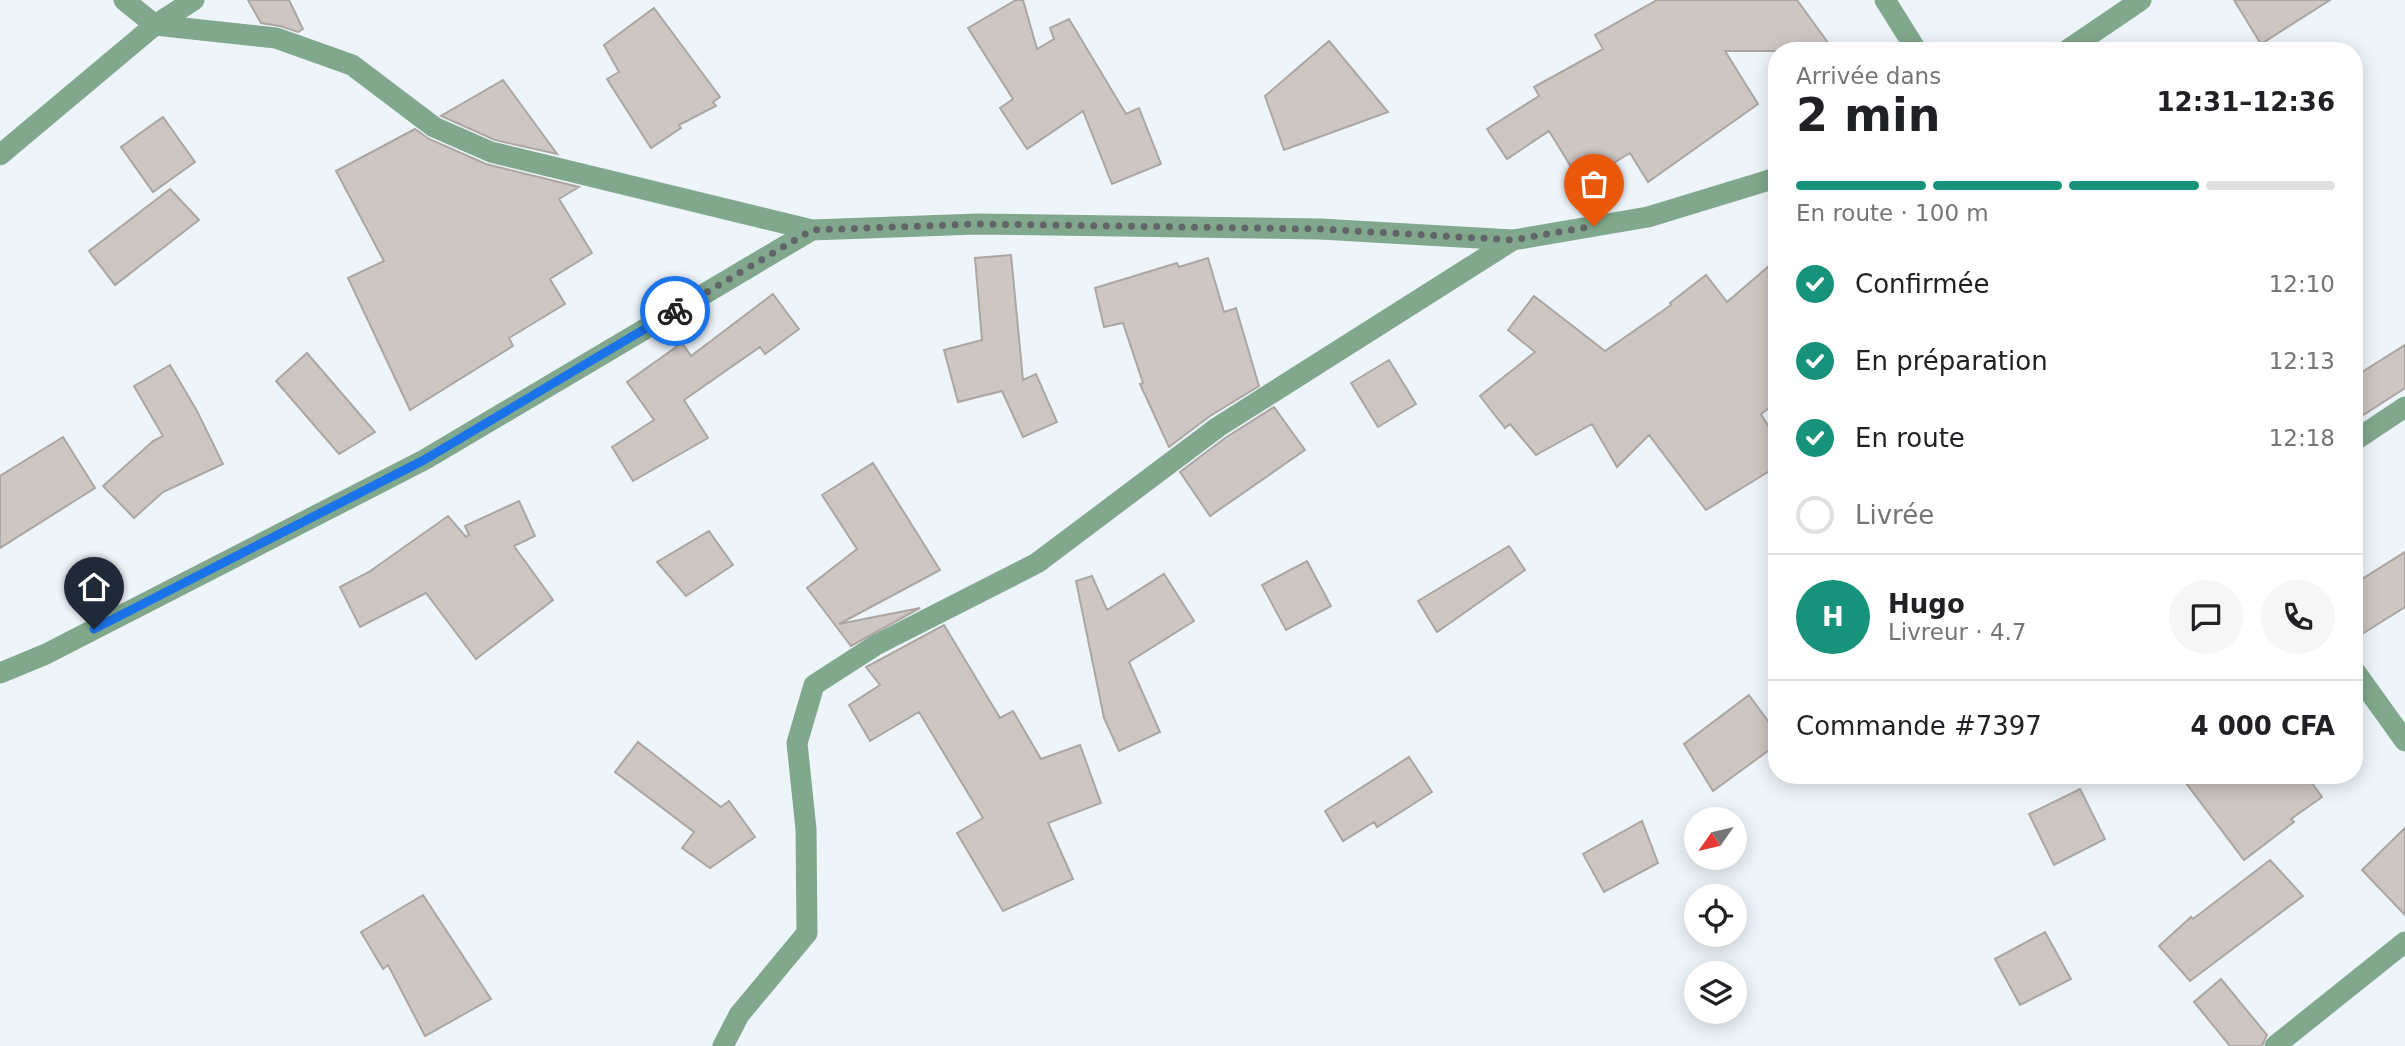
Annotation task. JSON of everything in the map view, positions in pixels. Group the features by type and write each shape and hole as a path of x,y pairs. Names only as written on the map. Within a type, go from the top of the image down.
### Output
{"street":[{"path":"124,0 155,25 276,38 352,65 434,127 491,152 812,230 977,224 1320,229 1513,240 1648,216 1768,180"},
{"path":"0,155 155,25 194,0"},
{"path":"1885,0 1911,42"},
{"path":"2079,42 2141,0"},
{"path":"0,673 46,654 424,460 812,230"},
{"path":"723,1046 739,1015 807,933 806,829 797,743 814,685 876,645 1037,564 1219,426 1513,240"},
{"path":"2363,435 2405,407"},
{"path":"2363,683 2405,741"},
{"path":"2274,1046 2405,942"}],"building":[{"path":"248,0 289,0 303,29 298,32 261,23"},
{"path":"1016,0 1023,0 1037,49 1054,39 1050,28 1069,19 1126,114 1139,108 1161,164 1112,184 1083,111 1027,149 1000,108 1013,99 968,28"},
{"path":"1657,0 1797,0 1827,42 1768,42 1768,51 1725,51 1758,104 1648,182 1630,153 1581,183 1549,131 1507,159 1487,129 1539,96 1534,87 1603,49 1595,35"},
{"path":"2234,0 2330,0 2264,42 2260,42"},
{"path":"654,8 720,97 713,102 716,106 679,125 681,128 651,148 607,79 619,72 604,45"},
{"path":"1329,41 1388,112 1284,150 1265,96"},
{"path":"503,80 557,154 495,140 441,116"},
{"path":"163,117 195,162 153,192 121,147"},
{"path":"415,129 429,139 486,164 579,187 559,199 592,253 550,279 565,304 509,338 513,346 410,410 348,278 384,261 336,171"},
{"path":"170,189 199,220 115,285 89,251"},
{"path":"1011,255 1023,380 1036,374 1057,422 1023,437 1002,391 958,402 944,350 982,340 975,258"},
{"path":"1208,258 1224,312 1236,308 1259,386 1210,416 1169,447 1140,384 1143,383 1123,323 1104,327 1095,288 1177,263 1179,267"},
{"path":"1768,267 1768,409 1761,414 1768,426 1768,472 1706,510 1649,435 1617,467 1592,424 1536,455 1510,424 1505,428 1480,396 1535,352 1508,330 1534,296 1605,351 1671,305 1670,303 1706,275 1727,302"},
{"path":"773,294 799,329 765,354 760,347 684,400 708,438 633,481 612,447 654,420 627,382 682,343 691,356"},
{"path":"2405,345 2405,388 2363,415 2363,371"},
{"path":"307,353 375,432 339,454 276,381"},
{"path":"1389,360 1416,404 1378,427 1351,383"},
{"path":"170,365 223,464 163,492 134,518 103,486 153,441 163,436 134,386"},
{"path":"1274,407 1305,450 1210,516 1180,472 1225,438"},
{"path":"63,437 95,488 0,548 0,476"},
{"path":"873,463 940,570 839,624 920,608 851,646 807,588 857,549 822,495"},
{"path":"519,501 535,536 514,546 553,600 476,659 426,593 360,627 340,587 369,572 448,516 466,537 469,535 465,526"},
{"path":"709,531 733,565 686,596 657,562"},
{"path":"1509,546 1525,570 1437,632 1418,601"},
{"path":"2405,552 2405,607 2363,633 2363,578"},
{"path":"1307,561 1331,606 1286,630 1262,585"},
{"path":"1164,574 1194,621 1129,662 1160,732 1119,751 1104,718 1076,581 1092,576 1107,610"},
{"path":"944,625 1000,718 1013,711 1041,759 1080,745 1101,803 1048,823 1073,879 1003,911 957,833 983,818 919,712 870,741 849,705 880,685 866,667"},
{"path":"1749,695 1768,721 1768,751 1713,791 1684,744"},
{"path":"638,742 721,807 729,801 755,837 710,868 682,848 694,832 615,772"},
{"path":"1409,757 1432,792 1377,827 1374,822 1343,841 1325,811"},
{"path":"2187,784 2313,784 2322,797 2291,819 2294,822 2244,860"},
{"path":"2080,789 2105,839 2054,865 2029,814"},
{"path":"1642,821 1658,863 1604,892 1583,854"},
{"path":"2405,828 2405,915 2362,870"},
{"path":"2270,860 2303,896 2190,981 2159,946 2191,917 2193,919"},
{"path":"423,895 491,999 425,1036 388,965 383,969 361,932"},
{"path":"2045,932 2071,979 2020,1005 1995,959"},
{"path":"2221,979 2267,1035 2262,1046 2230,1046 2194,1002"}],"way so far":[{"path":"675,311 812,230 977,224 1320,229 1513,240 1594,226"}],"route":[{"path":"94,629 424,460 675,311"}]}
